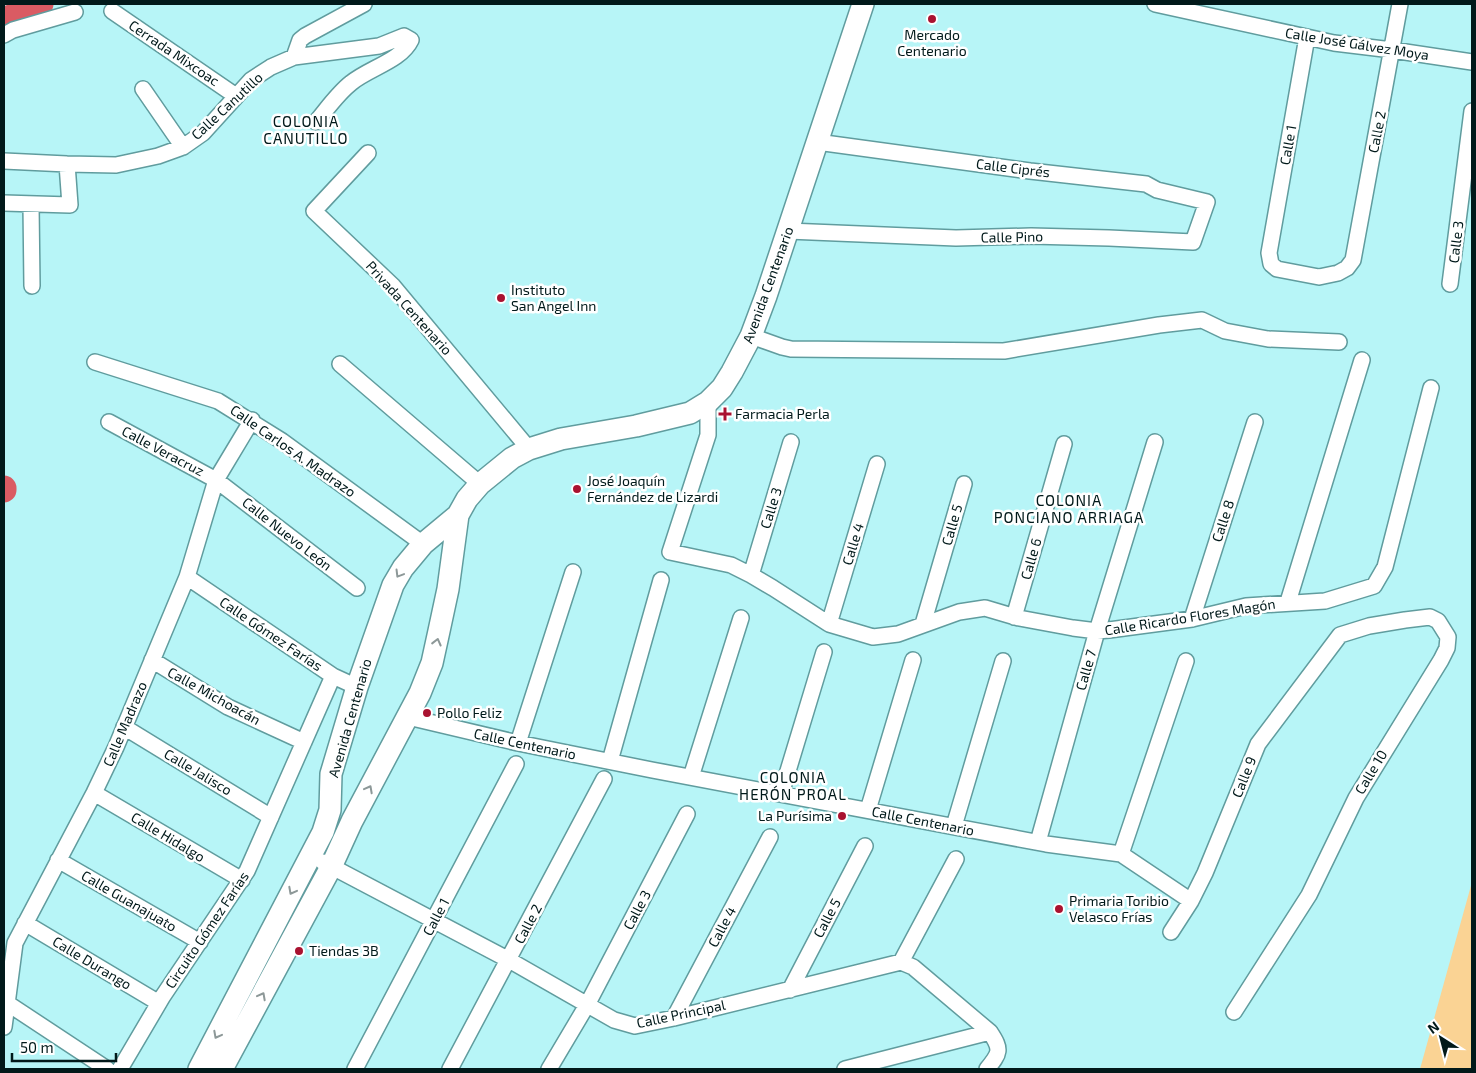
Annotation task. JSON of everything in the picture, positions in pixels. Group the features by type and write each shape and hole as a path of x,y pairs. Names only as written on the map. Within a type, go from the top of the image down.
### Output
{"main road":[{"name":"Avenida Centenario","path":"199,1069 323,832 330,810 331,774 357,687 393,585 403,568 423,544 458,515 480,484 512,458 529,449 561,439 690,413 708,402 722,388 752,333 788,231 862,4"},
{"name":"Avenida Centenario","path":"222,1069 332,867 352,821 420,693 434,655 448,589 458,515"},
{"path":"330,810 352,821"}],"street":[{"path":"294,58 300,40 364,4"},
{"name":"Calle José Gálvez Moya","path":"1155,4 1334,43 1472,62"},
{"name":"Calle 2","path":"1353,260 1400,4"},
{"name":"Cerrada Mixcoac","path":"112,11 236,96"},
{"path":"4,35 13,30 74,12"},
{"name":"Calle Canutillo","path":"4,160 116,165 158,156 183,147 203,133 236,96 257,76 271,67 294,58 378,46 404,36 411,40 407,48 394,58 349,84 316,122"},
{"name":"Calle 1","path":"1307,37 1268,253 1271,264 1277,270 1319,277 1338,273 1347,268 1353,260"},
{"path":"143,89 183,147"},
{"name":"Calle 3","path":"1450,284 1472,111"},
{"name":"Calle Ciprés","path":"817,142 1030,171 1146,184 1157,190 1207,202"},
{"name":"Privada Centenario","path":"368,153 314,211 393,286 529,449"},
{"path":"4,203 70,205 67,164"},
{"name":"Calle Pino","path":"788,231 956,238 1031,236 1193,242 1207,202"},
{"path":"31,205 32,286"},
{"path":"752,333 782,348 791,349 1004,351 1159,325 1202,320 1225,331 1268,339 1339,342"},
{"path":"1288,602 1362,360"},
{"name":"Calle Carlos A. Madrazo","path":"94,362 218,400 252,420 423,544"},
{"path":"340,364 480,484"},
{"name":"Calle Ricardo Flores Magón","path":"708,402 708,435 670,552 731,565 751,574 829,624 873,637 898,634 958,612 985,608 1014,617 1097,631 1192,619 1246,606 1325,601 1374,586 1385,567 1431,388"},
{"name":"Calle Madrazo","path":"4,1027 15,943 94,793 124,727 187,577 216,480 252,420"},
{"name":"Calle Veracruz","path":"109,422 216,480"},
{"name":"Calle 8","path":"1192,619 1254,422"},
{"name":"Calle 3","path":"751,574 791,442"},
{"name":"Calle 7","path":"1038,842 1097,631 1155,442"},
{"name":"Calle 6","path":"1014,617 1064,444"},
{"name":"Calle 4","path":"829,624 877,464"},
{"name":"Calle Nuevo León","path":"216,480 357,588"},
{"name":"Calle 5","path":"922,624 964,484"},
{"path":"518,744 573,572"},
{"name":"Calle Gómez Farías","path":"187,577 333,676 357,687"},
{"path":"610,761 661,580"},
{"path":"691,778 741,618"},
{"name":"Calle 10","path":"1234,1012 1309,895 1356,798 1441,660 1447,648 1448,637 1438,621 1430,618 1369,626 1340,635"},
{"name":"Calle 9","path":"1171,932 1191,901 1205,873 1258,744 1340,635"},
{"path":"781,794 824,652"},
{"name":"Calle Michoacán","path":"152,660 228,707 304,742"},
{"path":"868,810 913,660"},
{"path":"954,826 1003,661"},
{"path":"1121,854 1186,661"},
{"name":"Circuito Gómez Farías","path":"120,1069 159,1003 247,871 333,676"},
{"name":"Calle Centenario","path":"408,718 518,744 691,778 1038,842 1121,854 1191,901"},
{"name":"Calle Jalisco","path":"124,727 271,817"},
{"name":"Calle 1","path":"354,1069 516,764"},
{"name":"Calle 2","path":"450,1069 604,779"},
{"name":"Calle Hidalgo","path":"94,793 242,880"},
{"name":"Calle 3","path":"549,1069 586,1005 687,814"},
{"name":"Calle 4","path":"674,1018 770,837"},
{"name":"Calle 5","path":"790,990 865,846"},
{"name":"Calle Principal","path":"311,856 509,960 614,1020 635,1026 900,962"},
{"path":"956,858 900,962 913,967 990,1032 998,1044 999,1054 987,1069"},
{"name":"Calle Guanajuato","path":"58,860 200,942"},
{"name":"Calle Durango","path":"25,924 159,1003"},
{"path":"6,1003 107,1069"},
{"path":"845,1069 990,1032"}],"shaded area":[{"path":"1472,882 1472,1069 1420,1069"}],"waterway":[{"path":"4,20 41,4"}],"place":[{"name":"Mercado Centenario","path":"932,19"},
{"name":"Instituto San Angel Inn","path":"501,298"},
{"name":"Farmacia Perla","path":"725,414"},
{"name":"José Joaquín Fernández de Lizardi","path":"577,489"},
{"name":"Pollo Feliz","path":"427,713"},
{"name":"La Purísima","path":"842,816"},
{"name":"Primaria Toribio Velasco Frías","path":"1059,909"},
{"name":"Tiendas 3B","path":"299,951"}],"district":[{"name":"COLONIA CANUTILLO","path":"306,130"},
{"name":"COLONIA PONCIANO ARRIAGA","path":"1069,510"},
{"name":"COLONIA HERÓN PROAL","path":"793,786"}]}
